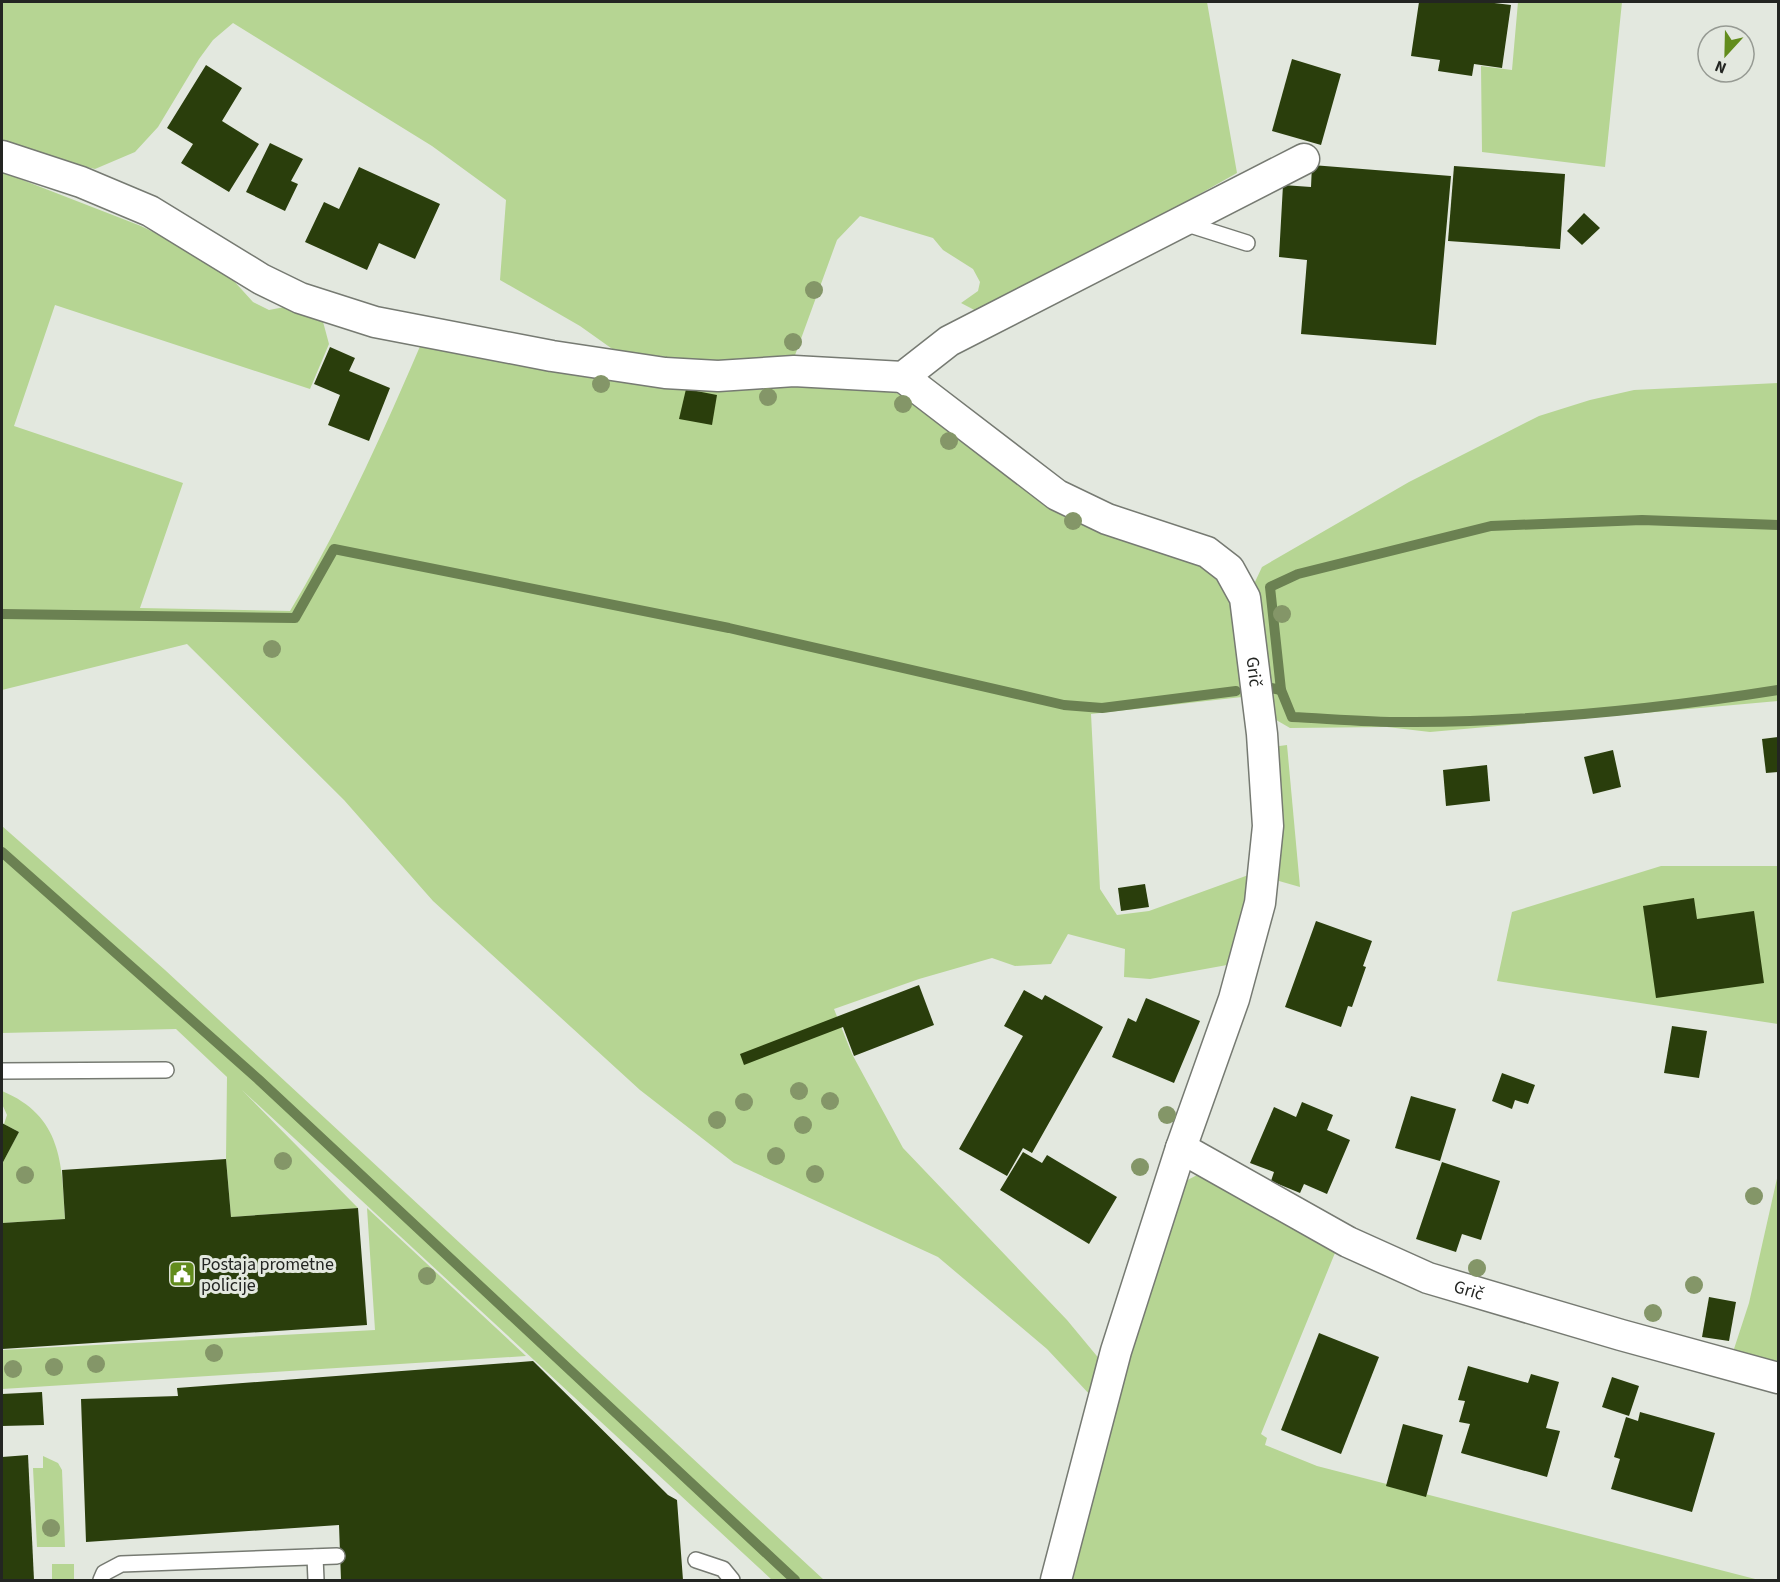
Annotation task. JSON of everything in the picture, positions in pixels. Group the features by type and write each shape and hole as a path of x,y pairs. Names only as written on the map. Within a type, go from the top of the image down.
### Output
{"street":[{"path":"2,156 81,182 150,211 261,279 300,298 375,322 552,356 665,373 718,376 794,371 903,377 949,341 1304,159"},
{"name":"Grič","path":"903,377 1057,495 1107,519 1207,552 1229,569 1245,598 1263,740 1268,826 1260,903 1234,999 1181,1148 1116,1351 1056,1581"},
{"name":"Grič","path":"1181,1148 1348,1242 1428,1278 1621,1335 1779,1378"}],"lane":[{"path":"1181,222 1247,243"},
{"path":"2,1071 166,1070"},
{"path":"101,1581 104,1573 121,1564 337,1556"},
{"path":"315,1557 316,1581"},
{"path":"696,1560 723,1569 732,1581"}],"green space":[{"path":"2,2 1207,2 1237,173 984,315 961,303 978,291 980,282 973,269 943,250 933,238 860,216 837,240 794,358 695,366 618,353 580,326 500,280 506,200 432,146 233,23 213,40 158,127 135,152 95,169 2,147"},
{"path":"1518,2 1622,2 1605,167 1482,152 1481,66 1512,70"},
{"path":"2,172 141,226 200,255 233,280 253,302 269,310 295,305 322,318 329,344 310,389 55,305 14,426 183,483 140,608 290,611 360,480 421,344 866,385 907,396 1199,560 1227,590 1239,627 1242,697 1091,714 1100,889 1117,915 1149,911 1254,873 1240,947 1227,965 1150,979 1124,977 1125,949 1068,934 1051,964 1015,966 992,958 919,979 834,1009 852,1054 903,1148 1067,1320 1101,1361 1092,1397 1047,1349 938,1257 734,1163 640,1090 433,901 344,800 187,644 2,690"},
{"path":"1778,383 1778,701 1430,732 1387,727 1290,728 1271,717 1254,584 1262,567 1409,482 1539,416 1590,400 1634,390"},
{"path":"1287,745 1300,887 1279,881 1272,747"},
{"path":"2,826 165,970 824,1580 772,1580 242,1090 358,1208 231,1217 226,1159 227,1077 176,1029 2,1033"},
{"path":"1661,866 1778,866 1778,1024 1497,981 1512,912"},
{"path":"2,1091 22,1101 48,1128 60,1160 65,1219 2,1223 2,1164 19,1132 4,1124 7,1115 2,1104"},
{"path":"1199,1174 1337,1248 1261,1434 1267,1438 1265,1445 1317,1466 1759,1580 1067,1580 1178,1185"},
{"path":"1778,1174 1778,1363 1733,1352 1749,1303"},
{"path":"367,1208 526,1356 2,1389 2,1350 375,1330"},
{"path":"43,1456 58,1463 62,1470 65,1547 37,1547 33,1468 43,1468"},
{"path":"52,1564 74,1564 74,1580 52,1580"}],"building":[{"path":"1419,2 1486,2 1511,5 1502,68 1474,64 1472,76 1438,71 1440,60 1411,56"},
{"path":"1292,59 1341,74 1321,145 1272,131"},
{"path":"206,65 242,88 222,121 259,144 229,192 181,163 193,144 167,128"},
{"path":"270,143 303,159 291,181 298,184 285,211 246,192"},
{"path":"1312,165 1451,176 1436,345 1301,334 1307,260 1279,257 1283,185 1311,187"},
{"path":"1454,166 1565,174 1560,249 1448,241"},
{"path":"359,167 440,204 415,259 379,243 367,270 305,242 324,202 339,209"},
{"path":"1584,213 1600,228 1582,245 1567,231"},
{"path":"330,347 355,358 349,371 390,388 369,441 328,425 340,395 314,384"},
{"path":"686,389 717,395 712,425 679,419"},
{"path":"1778,737 1778,772 1766,773 1762,739"},
{"path":"1613,750 1621,787 1593,794 1584,757"},
{"path":"1487,765 1490,801 1446,806 1443,770"},
{"path":"1145,884 1149,907 1121,911 1118,888"},
{"path":"1694,898 1697,919 1754,911 1764,983 1656,998 1643,906"},
{"path":"1316,921 1372,941 1352,1007 1348,1006 1341,1027 1285,1007"},
{"path":"919,985 934,1025 854,1056 843,1027 744,1065 740,1054"},
{"path":"1024,990 1042,1000 1045,995 1103,1027 1032,1153 1023,1148 1007,1176 959,1149 1023,1036 1004,1026"},
{"path":"1146,998 1200,1021 1174,1083 1112,1057 1128,1018 1136,1022"},
{"path":"1672,1026 1707,1031 1699,1078 1664,1073"},
{"path":"1502,1073 1535,1085 1528,1104 1515,1100 1512,1109 1492,1101"},
{"path":"1411,1096 1456,1109 1440,1161 1395,1148"},
{"path":"1302,1102 1333,1115 1327,1130 1350,1140 1327,1194 1304,1184 1300,1193 1271,1181 1274,1172 1250,1163 1274,1107 1296,1117"},
{"path":"2,1123 19,1132 2,1164"},
{"path":"1023,1152 1042,1163 1047,1155 1117,1197 1089,1244 1000,1190"},
{"name":"Postaja prometne policije","path":"226,1159 231,1217 358,1208 367,1325 2,1349 2,1223 65,1219 62,1170"},
{"path":"1442,1162 1500,1181 1481,1240 1462,1234 1456,1252 1416,1239"},
{"path":"1709,1297 1736,1302 1729,1341 1702,1337"},
{"path":"1319,1333 1379,1357 1341,1454 1281,1430"},
{"path":"533,1361 668,1495 677,1500 683,1580 341,1580 339,1525 86,1542 81,1399 178,1396 177,1388"},
{"path":"1468,1366 1528,1383 1531,1374 1559,1382 1546,1428 1560,1431 1547,1477 1461,1453 1470,1424 1459,1422 1465,1401 1458,1400"},
{"path":"1612,1377 1639,1386 1629,1416 1602,1407"},
{"path":"42,1392 44,1425 2,1426 2,1394"},
{"path":"1640,1412 1715,1433 1692,1512 1611,1489 1620,1459 1614,1457 1626,1417 1638,1421"},
{"path":"1403,1424 1443,1435 1426,1497 1386,1486"},
{"path":"28,1455 34,1580 2,1580 2,1457"}],"waterway":[{"path":"1271,688 1281,690 1270,587 1298,574 1491,526 1642,520 1778,525"},
{"path":"2,614 295,618 334,549 729,628 1064,705 1102,708 1236,691"},
{"path":"1281,690 1292,717 1400,722 1506,719 1597,713 1778,690"},
{"path":"2,852 258,1079 795,1580"}],"place":[{"name":"Postaja prometne policije","path":"182,1274"}]}
